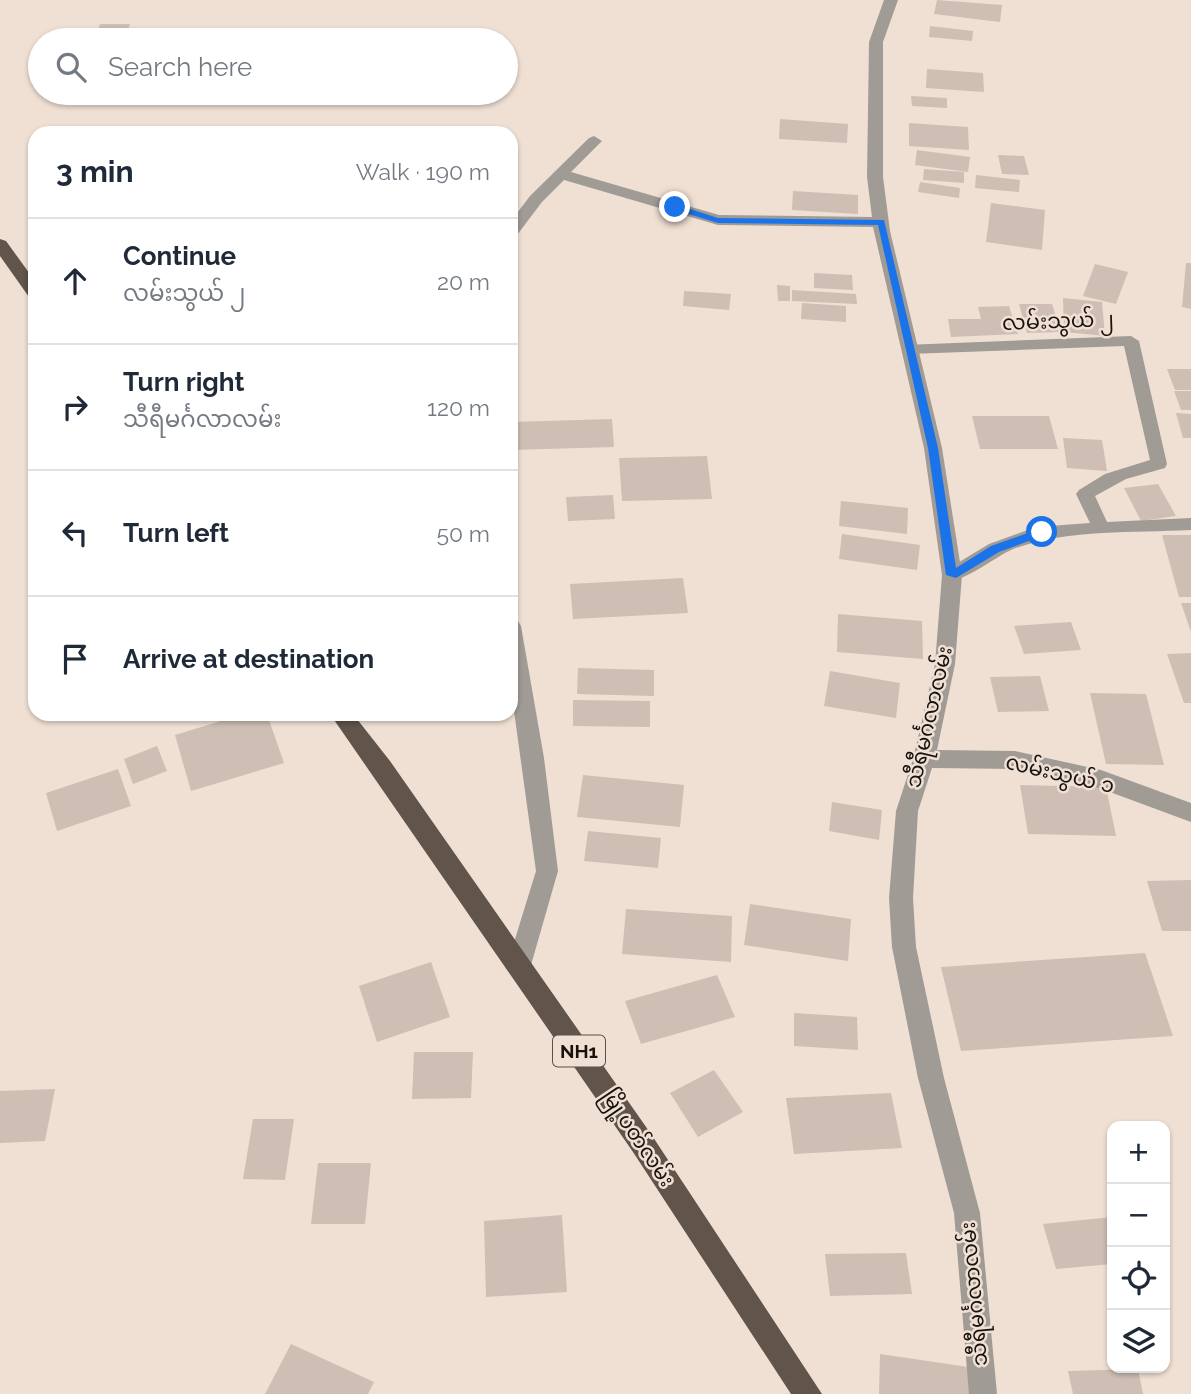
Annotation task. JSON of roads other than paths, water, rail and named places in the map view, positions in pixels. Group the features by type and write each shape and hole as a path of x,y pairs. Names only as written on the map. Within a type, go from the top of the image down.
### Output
{"highway":[{"path":"0,244 28,283"},
{"name":"မြို့ပတ်လမ်း","path":"346,721 382,767 642,1143 808,1394"}],"street":[{"name":"သီရီမင်္ဂလာလမ်း","path":"891,0 876,42 874,152 881,222 933,448 952,575 945,664 924,759 907,811 901,898 904,947 931,1078 967,1213 983,1394"},
{"path":"518,223 536,199 594,141"},
{"path":"561,174 718,220 881,222"},
{"path":"518,668 533,758 547,871 519,965"},
{"name":"လမ်းသွယ် ၁","path":"924,759 1015,760 1101,779 1191,813"}],"lane":[{"name":"လမ်းသွယ် ၂","path":"910,349 1131,341 1159,464 1124,471 1104,480 1085,494 1101,528"},
{"path":"952,575 995,549 1042,532 1191,524"}]}
